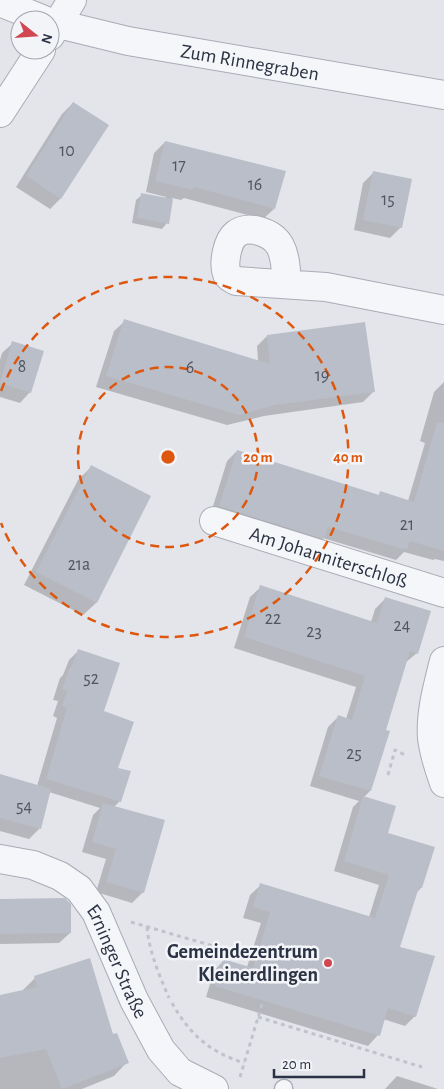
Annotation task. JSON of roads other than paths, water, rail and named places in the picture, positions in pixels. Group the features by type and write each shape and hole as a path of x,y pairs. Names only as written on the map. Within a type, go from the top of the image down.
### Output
{"street":[{"path":"60,14 72,0"},
{"name":"Zum Rinnegraben","path":"0,2 17,10"},
{"name":"Zum Rinnegraben","path":"60,28 444,95"},
{"path":"0,113 34,60"},
{"path":"287,284 326,287 444,310"},
{"name":"Am Johanniterschloß","path":"214,521 444,593"},
{"path":"444,661 434,709 432,738 438,767 444,784"},
{"name":"Erninger Straße","path":"0,858 33,866 60,876 79,889 96,912 134,1000 161,1050 180,1072 226,1085"}],"place":[{"name":"Gemeindezentrum Kleinerdlingen","path":"328,963"}]}
